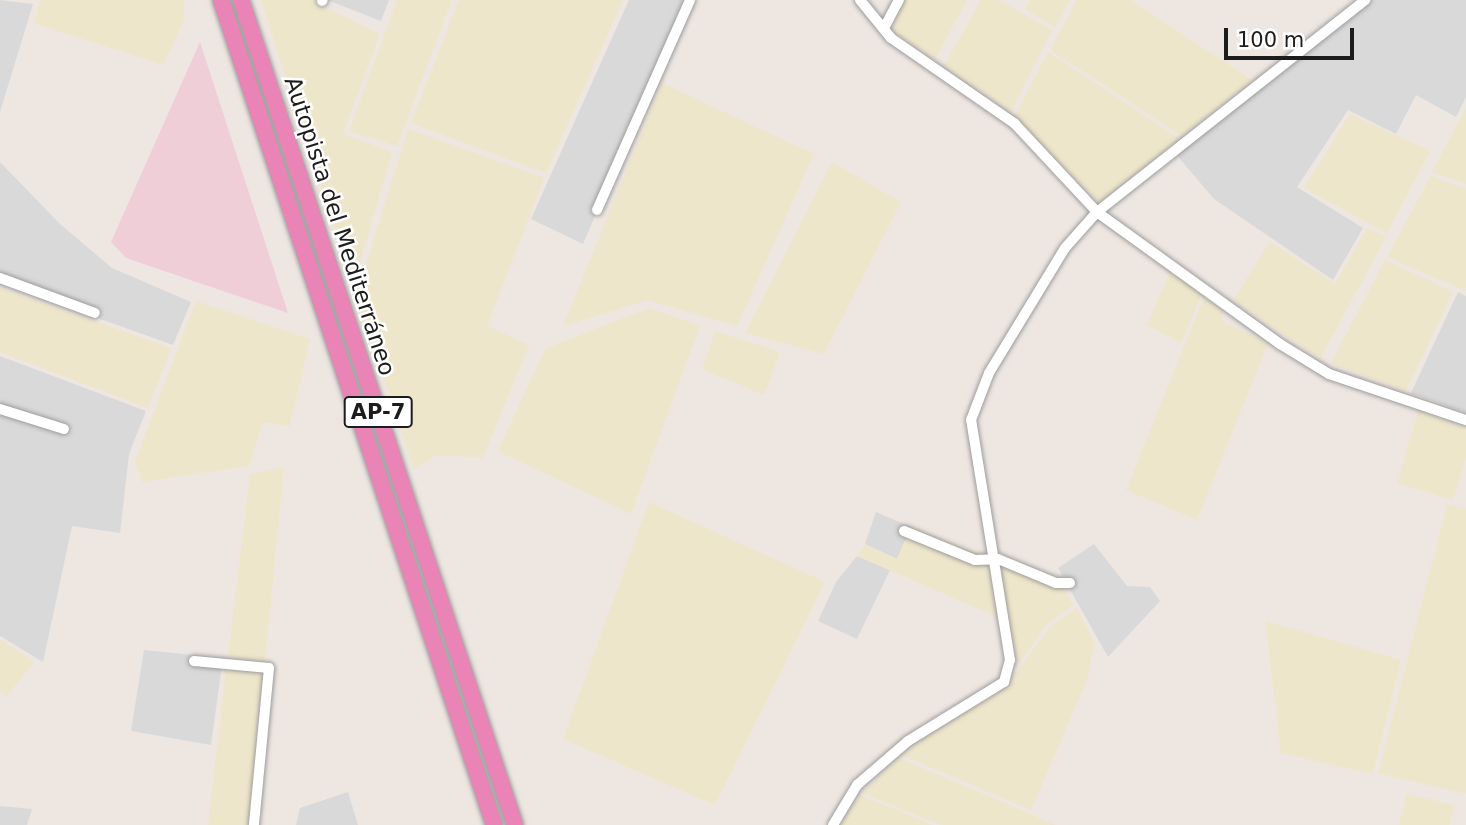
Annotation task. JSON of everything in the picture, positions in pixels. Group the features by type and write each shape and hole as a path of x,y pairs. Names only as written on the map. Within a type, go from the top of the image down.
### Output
{"highway":[{"name":"Autopista del Mediterráneo","path":"221,0 494,825"},
{"name":"Autopista del Mediterráneo","path":"241,0 515,825"}],"street":[{"path":"597,210 690,0"},
{"path":"860,0 884,28 1015,124 1097,212 1280,344 1329,374 1466,420"},
{"path":"884,28 900,0"},
{"path":"833,825 858,785 908,741 1004,681 1010,660 971,420 989,373 1065,248 1097,212 1365,0"},
{"path":"0,278 95,313"},
{"path":"0,410 64,429"},
{"path":"904,531 975,560 992,560 1056,583 1070,583"},
{"path":"194,661 269,668 254,825"}],"shaded area":[{"path":"0,0 33,4 0,112"},
{"path":"40,0 184,0 184,20 163,65 34,23"},
{"path":"261,0 319,0 318,4 380,34 343,134 392,152 353,288"},
{"path":"327,0 389,0 381,21"},
{"path":"397,0 452,0 397,146 349,131"},
{"path":"459,0 623,0 546,173 411,123"},
{"path":"629,0 687,0 583,244 531,219"},
{"path":"904,0 967,0 935,59 894,32 891,24"},
{"path":"981,0 999,0 1052,30 1011,112 944,66"},
{"path":"1030,0 1070,1 1055,27 1025,9"},
{"path":"1077,0 1131,0 1252,80 1182,136 1050,50"},
{"path":"1371,0 1466,0 1466,97 1456,117 1416,95 1396,134 1348,110 1297,187 1363,228 1333,280 1214,199 1174,152"},
{"path":"200,42 288,313 126,258 111,242"},
{"path":"1048,52 1180,139 1100,202 1014,117"},
{"path":"662,83 814,154 737,326 648,300 563,326"},
{"path":"1466,108 1466,184 1432,172"},
{"path":"1350,114 1430,151 1387,233 1304,188"},
{"path":"408,129 544,178 487,326 529,345 483,458 437,455 414,469 356,296"},
{"path":"0,162 60,224 112,268 191,302 173,345 0,283"},
{"path":"832,162 901,202 824,354 745,333"},
{"path":"1431,176 1466,189 1466,291 1387,257"},
{"path":"1367,228 1386,237 1320,359 1233,300 1270,242 1335,284"},
{"path":"1385,260 1453,292 1406,391 1331,363"},
{"path":"1170,272 1202,294 1181,343 1147,325"},
{"path":"0,288 171,348 148,408 0,352"},
{"path":"1458,292 1466,296 1466,413 1411,393"},
{"path":"1204,297 1222,310 1222,321 1268,343 1197,520 1126,490"},
{"path":"196,301 310,339 290,426 263,422 249,466 142,482 135,461"},
{"path":"649,308 700,326 631,514 498,451 545,349"},
{"path":"715,331 780,352 764,395 702,369"},
{"path":"0,356 146,411 129,454 120,533 72,526 43,662 0,636"},
{"path":"1418,411 1466,428 1466,458 1453,500 1397,483"},
{"path":"284,467 265,662 228,657 250,474"},
{"path":"649,502 825,582 715,805 563,739"},
{"path":"1447,504 1466,509 1466,794 1378,773"},
{"path":"876,512 911,527 897,559 865,544"},
{"path":"911,527 975,552 995,552 1058,578 1073,605 1047,624 1017,666 1009,622 857,556 865,544 897,559"},
{"path":"1094,544 1127,586 1150,587 1160,601 1108,657 1058,568"},
{"path":"857,556 890,570 857,639 818,621 836,582"},
{"path":"1077,608 1095,644 1087,680 1031,810 901,755 935,729 1005,688 1050,627"},
{"path":"1265,621 1401,660 1373,774 1281,753"},
{"path":"0,639 34,662 7,696 0,690"},
{"path":"144,650 223,658 211,745 131,731"},
{"path":"226,669 263,672 249,825 208,825"},
{"path":"899,758 1056,825 941,825 862,793"},
{"path":"348,792 358,825 296,825 300,808"},
{"path":"1406,794 1455,805 1449,825 1399,825"},
{"path":"860,795 933,825 839,825"},
{"path":"0,806 32,809 27,825 0,825"}]}
